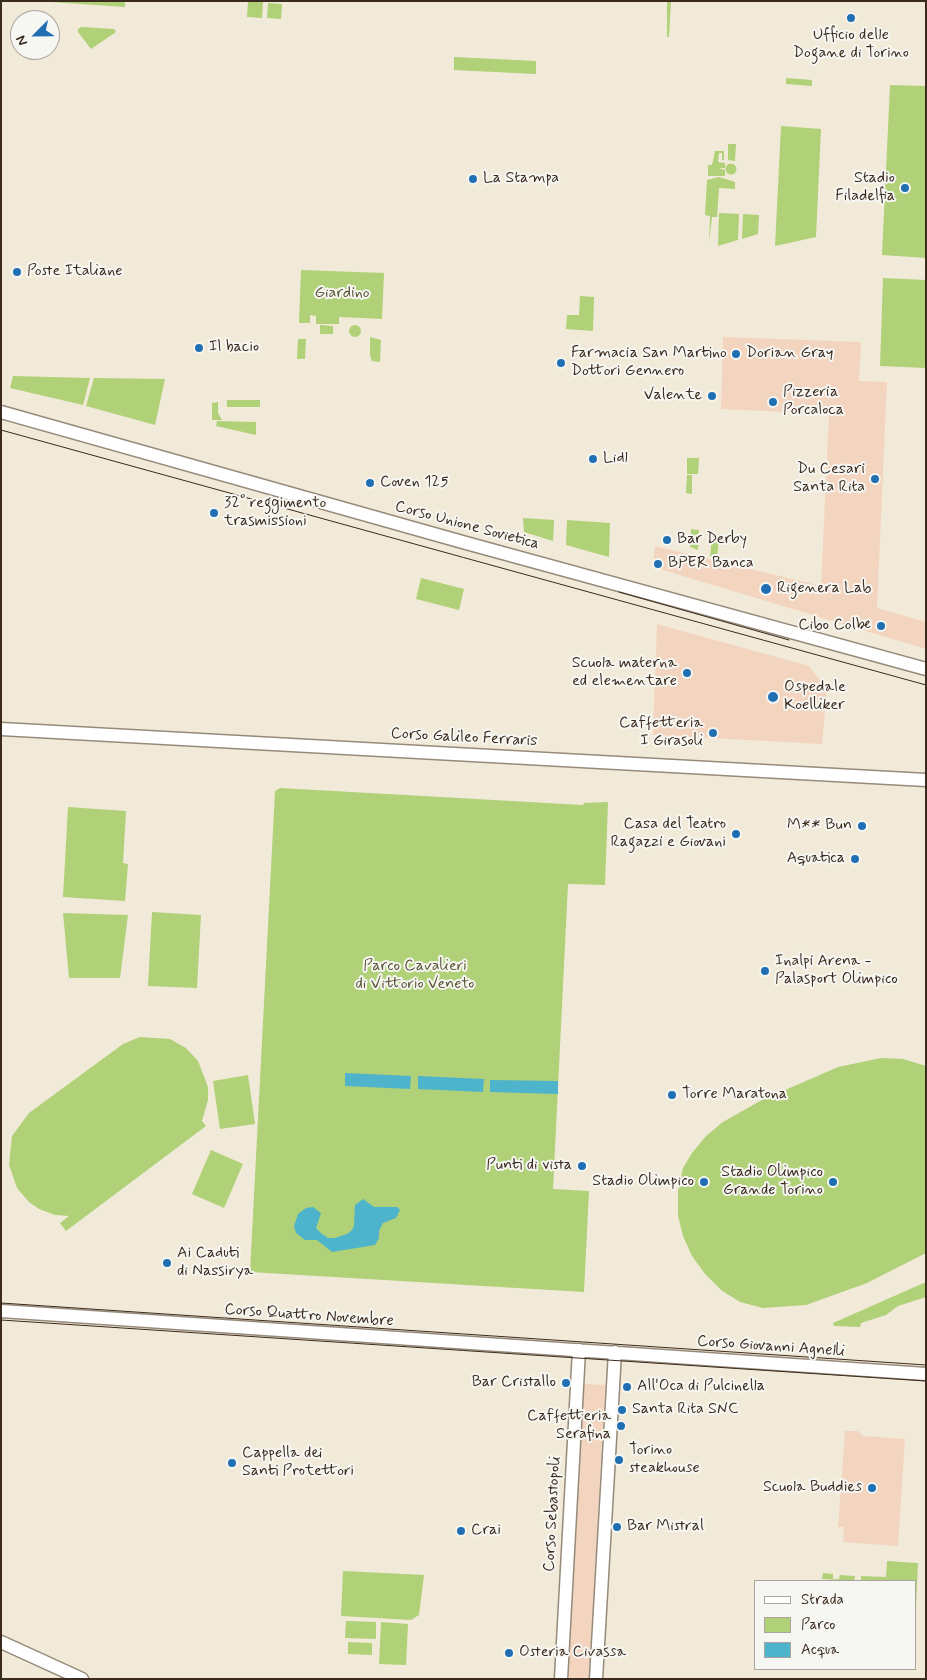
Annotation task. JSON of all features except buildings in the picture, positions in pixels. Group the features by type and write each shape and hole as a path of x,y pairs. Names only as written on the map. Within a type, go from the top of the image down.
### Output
{"main road":[{"name":"Corso Unione Sovietica","path":"1,412 466,543 926,669"},
{"name":"Corso Galileo Ferraris","path":"1,729 926,780"},
{"name":"Corso Quattro Novembre","path":"1,1310 615,1352"},
{"name":"Corso Sebastopoli","path":"561,1679 578,1350"},
{"name":"Corso Giovanni Agnelli","path":"615,1352 926,1374"},
{"path":"596,1679 615,1352"},
{"path":"1,1642 82,1679"}],"shaded area":[{"path":"723,337 861,342 859,381 887,382 877,608 926,622 926,649 653,567 655,546 821,586 829,414 721,409"},
{"name":"Ospedale Koelliker","path":"657,624 809,666 827,689 822,744 653,735"},
{"path":"583,1384 605,1385 589,1679 567,1679"},
{"name":"Scuola Buddies","path":"845,1431 858,1431 863,1436 905,1439 898,1546 843,1542 844,1527 838,1527"}],"green space":[{"path":"36,1 125,1 125,7"},
{"path":"248,1 263,1 262,18 247,17"},
{"path":"667,1 671,1 669,37 667,37"},
{"path":"268,3 282,4 281,19 267,18"},
{"path":"81,27 114,29 116,32 91,49 78,32 78,29"},
{"path":"454,57 536,61 536,74 454,70"},
{"path":"786,78 812,80 812,86 786,84"},
{"name":"Stadio Filadelfia","path":"890,85 926,86 926,258 882,255"},
{"path":"781,126 821,129 816,237 775,246"},
{"path":"728,144 736,144 735,161 728,160"},
{"path":"715,151 724,151 724,160 722,160 722,153 719,153 718,162 725,163 725,168 719,168 725,170 725,176 708,176 708,165 712,165"},
{"path":"729,164 733,164 736,169 735,173 729,174 726,171 726,167"},
{"path":"719,177 735,182 735,189 719,188 717,217 712,217 709,243 710,216 705,215 707,180"},
{"path":"719,213 739,214 738,240 718,246"},
{"path":"743,214 759,215 758,234 742,239"},
{"name":"Giardino","path":"301,270 384,273 382,319 339,317 339,324 316,324 316,316 310,315 310,323 299,323"},
{"path":"883,278 926,280 926,368 880,366"},
{"path":"580,296 594,297 593,331 566,329 567,315 579,315"},
{"path":"320,325 333,326 333,334 320,334"},
{"path":"355,325 361,331 355,337 349,331"},
{"path":"370,337 381,340 380,362 372,361"},
{"path":"298,339 306,339 305,359 297,359"},
{"path":"13,376 90,378 83,405 10,388"},
{"path":"94,378 165,379 155,425 86,406"},
{"path":"227,400 260,400 260,407 227,407"},
{"path":"218,402 218,413 222,420 212,420 212,403"},
{"path":"217,421 256,422 256,435 216,426"},
{"path":"687,458 699,458 698,474 687,474"},
{"path":"687,475 692,475 692,494 686,493"},
{"path":"523,518 554,520 553,541 524,532"},
{"path":"567,520 610,523 609,557 566,545"},
{"path":"691,529 699,530 698,550 690,547"},
{"path":"712,538 719,539 717,557 710,557"},
{"path":"421,578 464,589 459,610 416,599"},
{"name":"Parco Cavalieri di Vittorio Veneto","path":"280,788 583,805 584,803 608,802 605,885 568,884 553,1189 589,1191 584,1292 250,1272 275,791"},
{"path":"68,807 126,811 123,863 128,864 125,901 63,897"},
{"path":"152,912 201,915 197,988 148,986"},
{"path":"63,913 128,915 120,978 69,978"},
{"path":"140,1037 170,1039 186,1048 198,1061 208,1087 208,1100 202,1121 206,1126 66,1231 60,1223 69,1216 55,1215 39,1209 29,1202 17,1188 9,1165 12,1136 29,1113 123,1044"},
{"name":"Stadio Olimpico Grande Torino","path":"881,1058 903,1059 926,1066 926,1253 867,1283 806,1305 763,1308 740,1302 721,1290 705,1274 692,1256 683,1236 678,1216 678,1191 683,1168 692,1153 706,1136 723,1122 760,1101 838,1067"},
{"path":"248,1075 255,1124 220,1129 213,1081"},
{"path":"211,1150 243,1164 224,1208 192,1194"},
{"path":"926,1282 926,1297 898,1306 886,1315 861,1323 860,1327 834,1326 833,1323"},
{"path":"887,1561 918,1563 917,1586 917,1580 861,1580 861,1576 886,1577"},
{"path":"343,1571 424,1575 419,1615 411,1620 341,1616"},
{"path":"823,1573 833,1574 833,1579 839,1579 840,1575 855,1576 854,1580 822,1579"},
{"path":"346,1621 376,1622 376,1639 345,1638"},
{"path":"381,1622 408,1624 406,1665 379,1664"},
{"path":"348,1642 372,1643 372,1655 348,1654"}],"water":[{"path":"345,1073 411,1076 410,1089 345,1086"},
{"path":"418,1076 484,1079 483,1092 418,1089"},
{"path":"490,1080 558,1081 558,1094 490,1092"},
{"path":"363,1199 374,1207 397,1207 400,1210 396,1218 383,1223 375,1245 332,1252 317,1240 305,1240 296,1233 294,1226 298,1214 306,1208 313,1207 321,1213 316,1228 322,1234 328,1238 335,1238 347,1234 354,1226 355,1205"}],"tram line":[{"path":"1,430 926,685"},
{"path":"619,592 789,640"},
{"path":"1,1303 926,1365"},
{"path":"1,1320 926,1381"}],"place":[{"name":"Ufficio delle Dogane di Torino","path":"851,18"},
{"name":"La Stampa","path":"473,179"},
{"name":"Stadio Filadelfia","path":"905,188"},
{"name":"Poste Italiane","path":"17,272"},
{"name":"Il bacio","path":"199,348"},
{"name":"Dorian Gray","path":"736,354"},
{"name":"Farmacia San Martino Dottori Gennero","path":"561,363"},
{"name":"Valente","path":"712,396"},
{"name":"Pizzeria Porcaloca","path":"773,402"},
{"name":"Lidl","path":"593,459"},
{"name":"Du Cesari Santa Rita","path":"875,479"},
{"name":"Coven 125","path":"370,483"},
{"name":"32° reggimento trasmissioni","path":"214,513"},
{"name":"Bar Derby","path":"667,540"},
{"name":"BPER Banca","path":"658,564"},
{"name":"Rigenera Lab","path":"766,589"},
{"name":"Cibo Colbe","path":"881,626"},
{"name":"Scuola materna ed elementare","path":"687,673"},
{"name":"Ospedale Koelliker","path":"773,697"},
{"name":"Caffetteria I Girasoli","path":"713,733"},
{"name":"M** Bun","path":"862,826"},
{"name":"Casa del Teatro Ragazzi e Giovani","path":"736,834"},
{"name":"Aquatica","path":"855,859"},
{"name":"Inalpi Arena - Palasport Olimpico","path":"765,971"},
{"name":"Torre Maratona","path":"672,1095"},
{"name":"Punti di vista","path":"582,1166"},
{"name":"Stadio Olimpico","path":"704,1182"},
{"name":"Stadio Olimpico Grande Torino","path":"833,1182"},
{"name":"Ai Caduti di Nassirya","path":"167,1263"},
{"name":"Bar Cristallo","path":"566,1383"},
{"name":"All'Oca di Pulcinella","path":"627,1387"},
{"name":"Santa Rita SNC","path":"622,1410"},
{"name":"Caffetteria Serafina","path":"621,1426"},
{"name":"Torino steakhouse","path":"619,1460"},
{"name":"Cappella dei Santi Protettori","path":"232,1463"},
{"name":"Scuola Buddies","path":"872,1488"},
{"name":"Bar Mistral","path":"617,1527"},
{"name":"Crai","path":"461,1531"},
{"name":"Osteria Civassa","path":"509,1653"}]}
